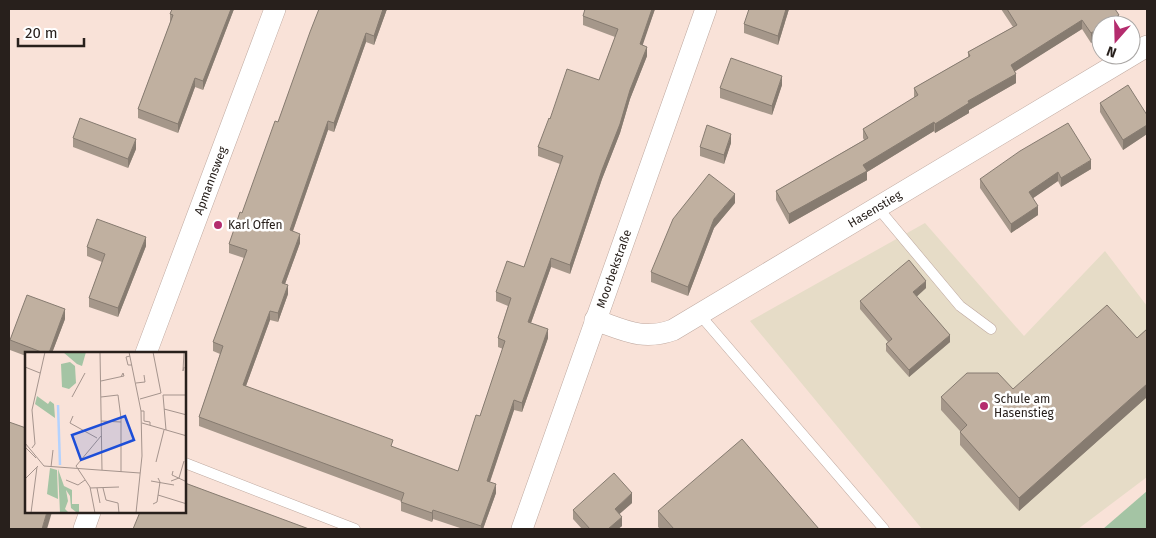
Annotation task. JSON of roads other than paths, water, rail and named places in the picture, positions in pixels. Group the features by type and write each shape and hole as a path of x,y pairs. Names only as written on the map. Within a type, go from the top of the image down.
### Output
{"street":[{"name":"Apmannsweg","path":"146,352 274,9"},
{"name":"Moorbekstraße","path":"522,529 706,9"},
{"name":"Hasenstieg","path":"595,320 639,335 651,336 673,330 1147,46"},
{"path":"84,529 90,513"}],"lane":[{"path":"878,208 960,306 991,329"},
{"path":"700,315 884,529"},
{"path":"186,463 355,529"}],"place":[{"name":"Karl Offen","path":"218,225"},
{"name":"Schule am Hasenstieg","path":"984,406"}]}
